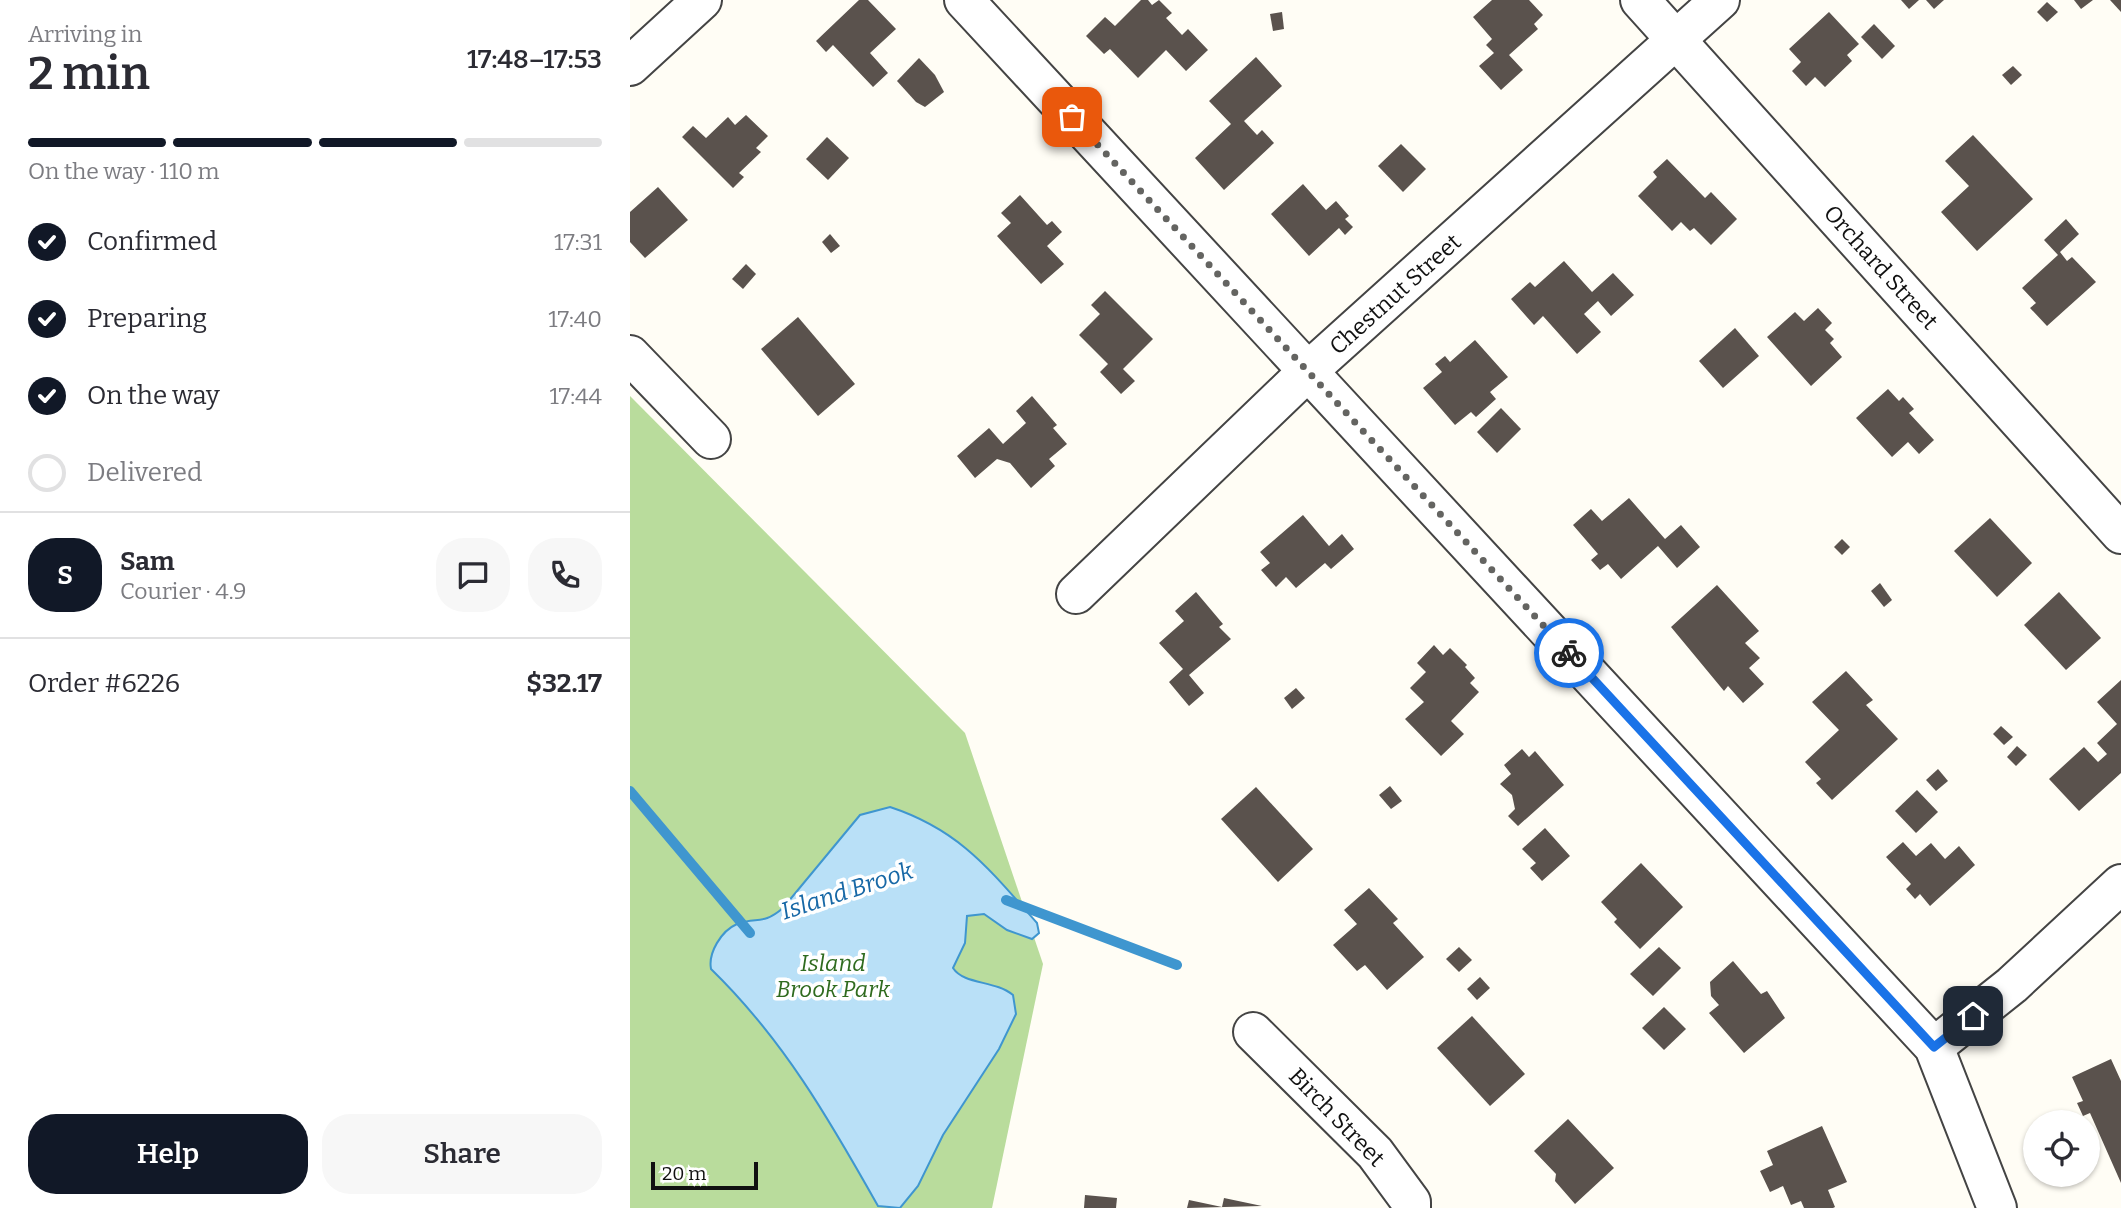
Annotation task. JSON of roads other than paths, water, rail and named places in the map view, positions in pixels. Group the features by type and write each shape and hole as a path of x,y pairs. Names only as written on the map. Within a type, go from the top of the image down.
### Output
{"street":[{"path":"630,66 702,0"},
{"path":"964,0 1934,1047 1997,1208"},
{"name":"Orchard Street","path":"1640,0 2121,534"},
{"name":"Chestnut Street","path":"1076,594 1307,372 1720,0"},
{"path":"630,355 711,439"},
{"path":"1934,1047 2012,985 2121,884"},
{"name":"Birch Street","path":"1254,1032 1375,1153 1411,1202 1411,1208"}],"water":[{"path":"890,807 936,827 972,854 1037,923 1039,933 1032,939 1007,930 984,914 967,916 965,943 953,968 964,977 998,987 1013,995 1016,1014 999,1049 943,1135 918,1186 900,1208 878,1206 841,1142 783,1052 761,1023 711,969 717,943 731,927 776,914 860,815"}],"waterway":[{"name":"Island Brook","path":"630,791 750,933"},
{"name":"Island Brook","path":"1006,900 1177,965"}],"park label":[{"name":"Island Brook Park","path":"833,976"}]}
